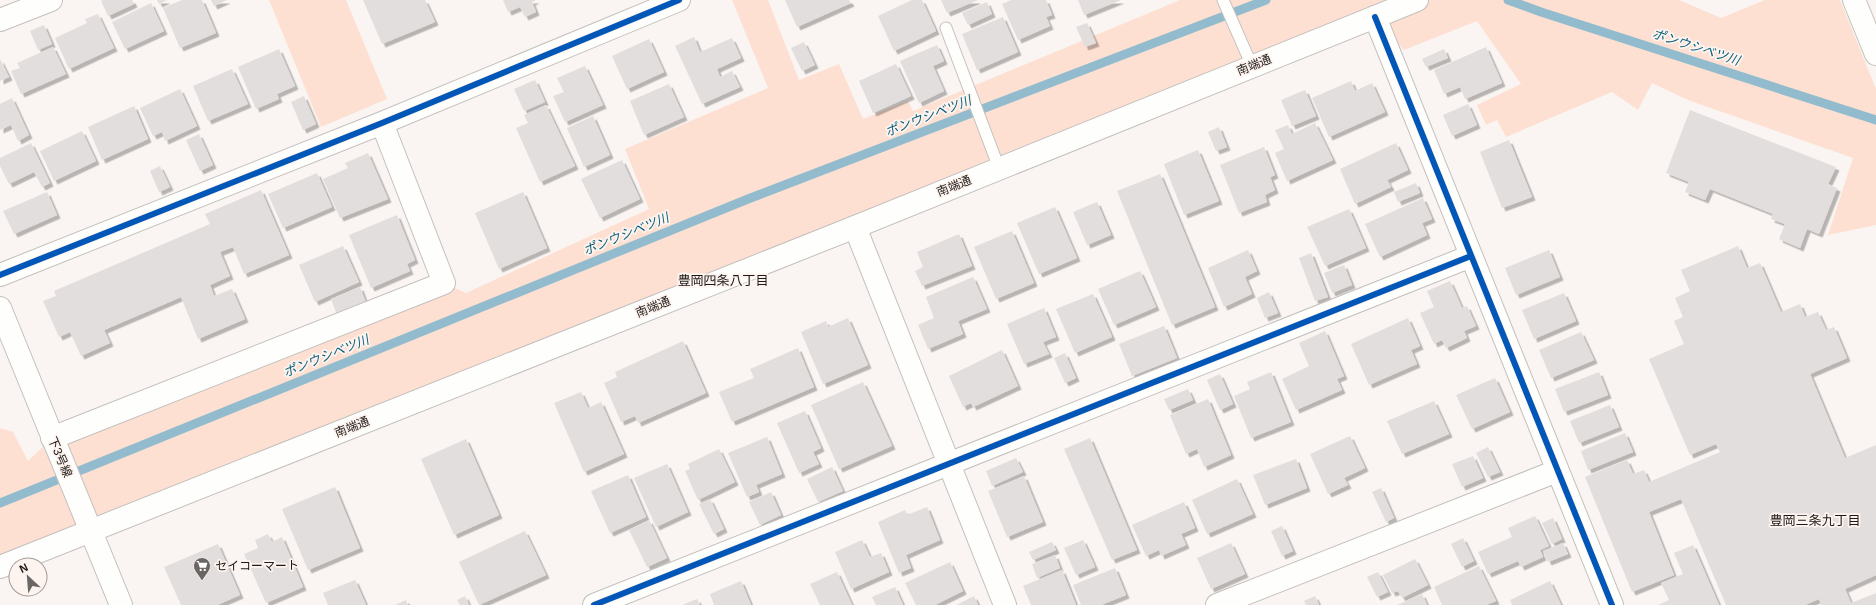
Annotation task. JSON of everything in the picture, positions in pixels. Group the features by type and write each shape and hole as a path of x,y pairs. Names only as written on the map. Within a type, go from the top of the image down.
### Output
{"street":[{"path":"0,20 50,0"},
{"path":"0,276 382,123 679,0"},
{"name":"南端通","path":"0,567 854,227 1417,0"},
{"path":"1854,0 1876,54"},
{"path":"1375,17 1612,605"},
{"path":"52,438 444,283 382,123"},
{"path":"854,227 1005,605"},
{"path":"594,605 1471,256"},
{"name":"下3号線","path":"0,308 121,605"},
{"path":"1216,605 1557,471"}],"lane":[{"path":"1223,0 1252,66"},
{"path":"946,28 999,168"}],"shaded area":[{"path":"269,0 346,0 387,99 321,127"},
{"path":"732,0 768,0 799,80 839,64 863,119 908,101 913,111 1180,0 1679,0 1721,18 1765,0 1840,0 1876,89 1876,225 1828,235 1853,158 1688,100 1652,83 1638,110 1612,92 1506,137 1497,120 1486,125 1477,105 1521,84 1477,21 1404,50 1375,17 25,557 8,557 8,564 0,567 0,428 13,432 28,461 52,438 444,283 466,293 649,209 625,149 768,88"}],"building":[{"path":"132,0 134,4 108,16 101,1"},
{"path":"157,0 167,0 159,4"},
{"path":"182,0 202,0 216,33 180,48 163,8"},
{"path":"211,0 227,0 214,6"},
{"path":"363,0 425,0 435,22 382,44"},
{"path":"503,0 536,0 532,2 536,12 525,17 520,7 508,12"},
{"path":"785,0 849,0 851,3 797,27"},
{"path":"912,0 922,0 936,31 894,51 878,16"},
{"path":"941,0 978,0 947,13"},
{"path":"1011,0 1046,0 1052,15 1046,17 1050,26 1018,40 1002,4"},
{"path":"1078,0 1121,0 1084,15"},
{"path":"987,2 992,14 968,25 962,13"},
{"path":"151,3 164,31 125,49 112,22"},
{"path":"98,14 114,48 69,69 55,38 87,23 85,19"},
{"path":"1003,17 1018,52 977,70 962,34"},
{"path":"1087,23 1096,43 1085,47 1076,27"},
{"path":"44,25 52,44 38,50 30,31"},
{"path":"694,37 700,52 732,38 741,58 717,69 720,77 732,71 740,87 702,104 675,46"},
{"path":"649,39 664,72 627,89 612,56"},
{"path":"804,42 815,65 802,71 791,48"},
{"path":"937,45 944,61 933,66 944,91 919,103 900,61"},
{"path":"53,47 66,74 21,94 11,71 20,68 17,63"},
{"path":"1486,47 1502,83 1465,99 1460,87 1444,94 1434,70"},
{"path":"279,49 295,86 277,94 279,99 256,109 238,67"},
{"path":"1444,49 1448,58 1426,67 1422,59"},
{"path":"0,59 9,77 0,81"},
{"path":"896,64 911,96 873,113 859,81"},
{"path":"585,66 603,105 565,122 553,96 564,92 557,78"},
{"path":"232,69 248,104 208,121 193,86"},
{"path":"535,80 545,102 524,111 514,89"},
{"path":"1351,81 1355,91 1372,83 1385,112 1329,137 1312,98"},
{"path":"669,84 684,117 644,135 630,101"},
{"path":"180,89 197,126 165,141 162,132 153,136 140,108"},
{"path":"1305,90 1316,116 1292,126 1281,100"},
{"path":"304,96 316,124 303,130 291,102"},
{"path":"12,98 29,135 18,141 11,125 0,130 0,104"},
{"path":"1468,104 1477,125 1452,136 1443,115"},
{"path":"546,105 575,166 540,182 516,128 528,123 524,115"},
{"path":"134,106 148,139 102,160 88,127"},
{"path":"1690,110 1836,167 1828,184 1837,188 1819,234 1807,229 1800,248 1779,239 1785,224 1771,219 1773,214 1710,189 1705,200 1685,192 1689,182 1666,173"},
{"path":"593,116 610,155 584,167 567,128"},
{"path":"1315,123 1333,160 1287,181 1275,153 1284,149 1275,130 1288,125 1292,134"},
{"path":"1219,127 1227,147 1216,151 1208,132"},
{"path":"82,131 96,161 54,181 40,151"},
{"path":"199,134 213,165 200,171 186,140"},
{"path":"1509,140 1532,197 1502,208 1480,152"},
{"path":"31,143 50,183 42,187 34,172 9,184 0,166 0,158"},
{"path":"1396,143 1408,170 1387,180 1391,187 1355,204 1340,169"},
{"path":"1264,147 1275,175 1270,177 1275,190 1265,195 1267,202 1239,213 1220,165"},
{"path":"1198,150 1219,201 1184,215 1164,164"},
{"path":"368,153 388,199 340,218 323,179 348,168 345,163"},
{"path":"622,160 640,199 600,218 581,179"},
{"path":"160,166 170,187 159,192 150,171"},
{"path":"317,173 332,207 283,228 268,194"},
{"path":"1160,174 1215,307 1172,325 1117,191"},
{"path":"1416,183 1420,193 1398,202 1394,192"},
{"path":"261,190 289,255 244,274 233,247 220,252 230,276 210,285 214,296 232,289 245,319 198,339 181,297 104,330 110,343 81,356 70,332 59,337 43,301 56,296 54,291 210,224 205,214"},
{"path":"47,192 57,215 14,234 3,211"},
{"path":"523,192 547,248 499,269 475,213"},
{"path":"1423,198 1432,219 1422,223 1427,235 1380,257 1365,224"},
{"path":"1097,202 1111,235 1087,245 1073,212"},
{"path":"1055,207 1077,258 1039,274 1017,223"},
{"path":"1349,209 1366,248 1325,266 1307,227"},
{"path":"397,215 415,260 407,264 410,271 371,288 349,235"},
{"path":"1012,231 1034,283 996,299 974,247"},
{"path":"959,234 972,266 922,286 915,271 923,267 917,252"},
{"path":"343,246 359,282 315,302 299,265"},
{"path":"1738,246 1747,268 1760,263 1781,312 1800,304 1805,317 1818,312 1826,330 1834,327 1847,358 1810,374 1845,458 1876,445 1876,575 1845,589 1851,603 1876,593 1876,605 1821,605 1819,599 1805,605 1726,605 1681,499 1649,512 1674,575 1632,592 1585,477 1627,460 1633,474 1644,470 1649,482 1720,452 1716,444 1690,455 1649,359 1684,344 1674,321 1683,317 1675,298 1690,291 1681,270"},
{"path":"1248,250 1257,271 1245,277 1252,294 1224,307 1208,268"},
{"path":"1549,250 1560,277 1516,295 1505,268"},
{"path":"1311,253 1328,297 1315,301 1299,258"},
{"path":"1344,265 1352,285 1332,293 1324,273"},
{"path":"1140,271 1156,307 1114,325 1098,289"},
{"path":"973,277 987,309 958,321 963,334 928,349 918,325 934,318 926,297"},
{"path":"1450,281 1462,308 1467,306 1476,326 1464,331 1467,338 1446,348 1442,340 1434,344 1420,313 1434,307 1427,291"},
{"path":"360,287 366,303 337,315 331,299"},
{"path":"1269,292 1278,313 1265,318 1257,298"},
{"path":"1564,293 1576,321 1534,339 1522,310"},
{"path":"1093,294 1112,337 1075,353 1056,309"},
{"path":"1044,308 1056,337 1043,342 1049,354 1024,364 1007,324"},
{"path":"848,318 868,365 823,384 801,332 826,321 828,327"},
{"path":"1408,318 1420,346 1411,350 1417,364 1369,385 1351,344"},
{"path":"1164,326 1177,358 1132,376 1119,344"},
{"path":"1325,331 1344,376 1337,379 1342,390 1296,410 1282,379 1309,366 1299,343"},
{"path":"1581,332 1594,360 1551,378 1539,350"},
{"path":"683,341 706,393 638,423 635,416 621,422 604,383 617,377 615,372"},
{"path":"798,348 814,387 732,422 719,392 754,378 750,369"},
{"path":"1002,350 1018,386 973,407 971,403 963,407 949,376"},
{"path":"1065,353 1076,378 1065,383 1054,358"},
{"path":"1271,372 1291,422 1251,438 1234,396 1250,389 1247,382"},
{"path":"1599,372 1608,395 1564,412 1555,389"},
{"path":"1220,374 1233,404 1220,410 1207,380"},
{"path":"1495,378 1510,412 1472,429 1456,395"},
{"path":"863,382 892,446 839,469 811,405"},
{"path":"1188,389 1193,400 1169,410 1164,399"},
{"path":"581,392 588,408 601,402 624,454 584,472 554,403"},
{"path":"1208,399 1231,455 1204,467 1197,449 1186,454 1170,415"},
{"path":"1434,401 1449,434 1402,454 1387,421"},
{"path":"1610,405 1619,427 1579,443 1570,421"},
{"path":"805,411 821,448 813,452 819,464 799,473 777,423"},
{"path":"1625,433 1633,452 1588,470 1581,451"},
{"path":"1350,436 1365,468 1344,478 1348,485 1328,494 1310,454"},
{"path":"767,437 782,474 756,485 759,492 747,497 728,453"},
{"path":"1090,438 1137,550 1112,560 1064,449"},
{"path":"466,439 499,515 454,535 421,459"},
{"path":"1488,447 1500,472 1488,477 1476,453"},
{"path":"719,449 735,482 698,500 685,471 690,469 688,464"},
{"path":"1473,456 1483,478 1462,487 1452,464"},
{"path":"1016,458 1023,472 992,486 986,471"},
{"path":"1296,459 1307,488 1265,505 1253,475"},
{"path":"667,464 688,512 656,527 634,478"},
{"path":"832,467 843,491 818,502 807,479"},
{"path":"628,475 646,517 610,533 591,491"},
{"path":"1024,476 1043,522 1007,537 988,491"},
{"path":"1237,479 1253,514 1207,534 1192,500"},
{"path":"335,487 360,548 308,570 282,509"},
{"path":"1381,488 1394,518 1386,522 1372,492"},
{"path":"771,492 781,515 760,525 749,502"},
{"path":"710,499 724,529 714,534 699,504"},
{"path":"1184,502 1195,528 1181,534 1186,545 1161,556 1159,550 1146,556 1132,525"},
{"path":"927,507 940,540 906,555 911,568 899,573 878,522 905,510 907,515"},
{"path":"1535,516 1549,546 1540,550 1543,557 1521,567 1518,561 1488,574 1478,552 1512,537 1508,528"},
{"path":"1553,518 1562,539 1552,544 1542,523"},
{"path":"649,520 667,558 647,567 629,530"},
{"path":"1282,526 1293,551 1282,556 1271,531"},
{"path":"525,531 546,575 479,605 459,562"},
{"path":"268,534 272,542 282,537 303,587 266,603 244,554 258,548 255,540"},
{"path":"1463,538 1474,561 1462,567 1451,544"},
{"path":"862,540 870,557 881,553 889,572 851,589 835,552"},
{"path":"1083,540 1095,567 1076,575 1064,548"},
{"path":"1052,542 1056,550 1033,560 1029,552"},
{"path":"1231,543 1245,574 1211,589 1197,558"},
{"path":"1563,543 1568,554 1548,562 1543,551"},
{"name":"セイコーマート","path":"218,544 240,595 217,605 181,605 164,567"},
{"path":"1693,545 1719,605 1658,605 1669,600 1661,583 1683,574 1674,553"},
{"path":"1055,555 1060,568 1037,578 1032,564"},
{"path":"1415,559 1428,585 1402,598 1398,591 1392,593 1383,575"},
{"path":"950,562 963,591 935,605 916,605 905,583"},
{"path":"1479,566 1496,601 1486,605 1442,605 1434,587"},
{"path":"1115,568 1126,595 1101,605 1081,605 1073,585"},
{"path":"1062,570 1076,605 1031,605 1023,586"},
{"path":"837,572 852,605 820,605 810,584"},
{"path":"1378,572 1388,592 1377,597 1367,577"},
{"path":"355,580 366,605 328,605 323,593"},
{"path":"741,581 751,605 714,605 710,594"},
{"path":"1550,581 1561,605 1512,605 1510,600"},
{"path":"895,587 903,605 876,605 872,597"},
{"path":"1422,594 1427,605 1397,605"},
{"path":"465,596 469,605 460,605 457,600"},
{"path":"974,596 978,605 956,605"},
{"path":"1315,596 1319,605 1306,605 1304,601"},
{"path":"697,599 700,605 682,605"},
{"path":"406,600 408,605 395,605"}],"waterway":[{"name":"ポンウシベツ川","path":"0,503 748,199 1266,0"},
{"name":"ポンウシベツ川","path":"1508,0 1876,120"}],"cycle path":[{"path":"0,275 382,123 679,0"},
{"path":"1375,17 1612,605"},
{"path":"594,605 1471,256"}],"place":[{"name":"セイコーマート","path":"202,581"}],"district":[{"name":"豊岡四条八丁目","path":"723,280"},
{"name":"豊岡三条九丁目","path":"1815,520"}]}
